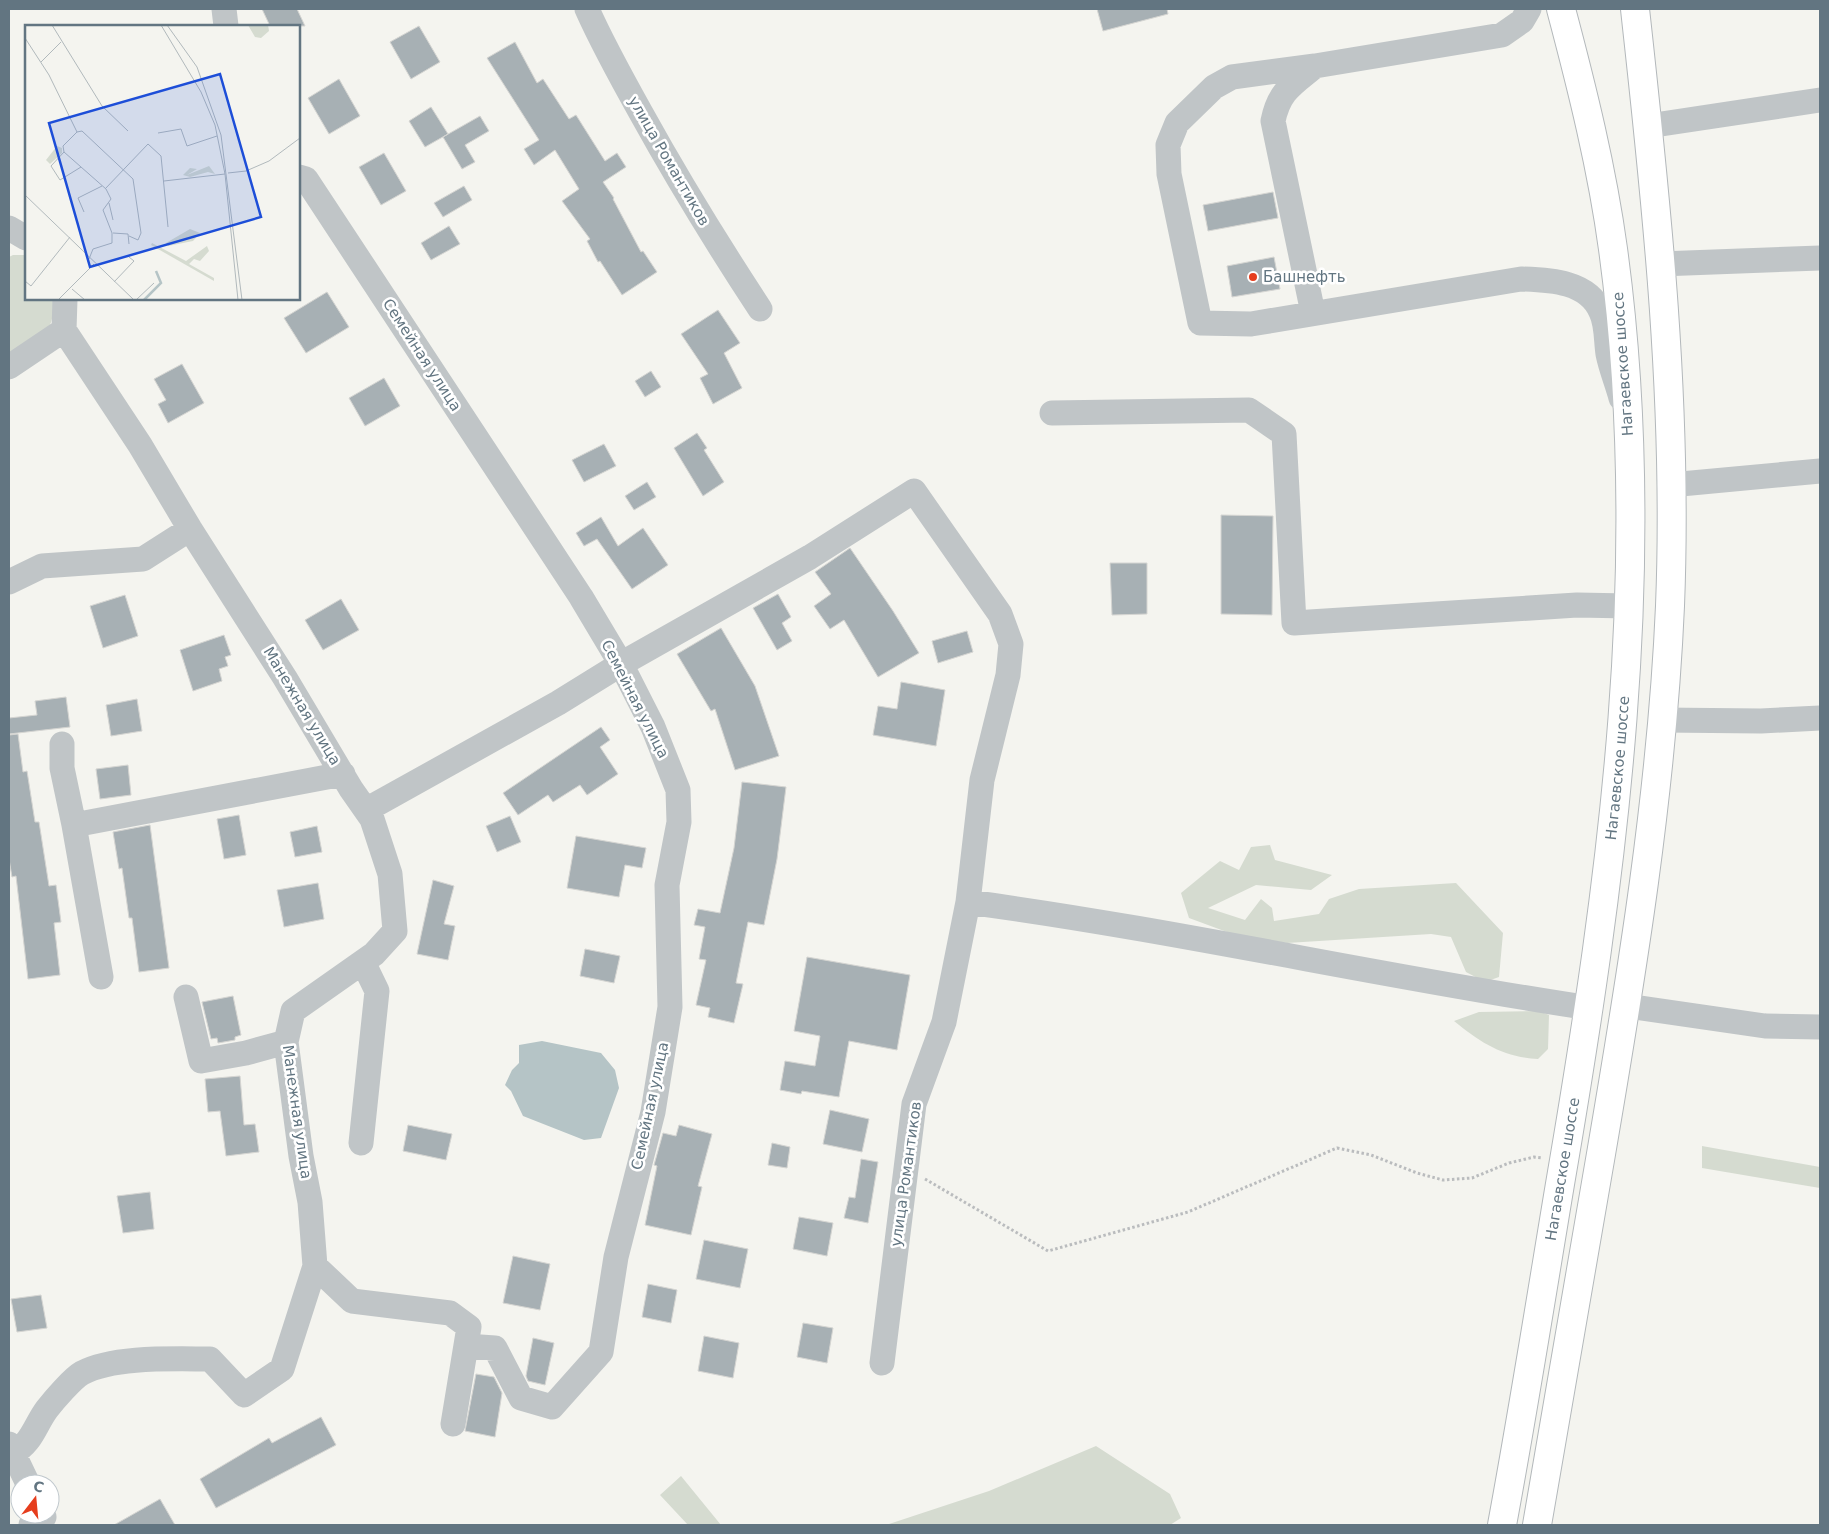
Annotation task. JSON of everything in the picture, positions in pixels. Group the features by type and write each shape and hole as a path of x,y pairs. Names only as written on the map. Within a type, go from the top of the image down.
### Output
{"main road":[{"name":"Нагаевское шоссе","path":"1501,1525 1590,1008 1623,732 1629,606 1630,492 1628,418 1617,287 1605,198 1590,124 1561,9"},
{"path":"1537,1525 1627,1006 1662,720 1670,605 1668,386 1660,264 1636,9"},
{"path":"1549,1525 1598,1172"}],"street":[{"path":"224,9 226,25"},
{"name":"улица Романтиков","path":"587,9 599,38 667,160 717,245 760,309"},
{"path":"1529,9 1522,21 1502,35 1315,66 1232,77 1214,87 1177,123 1168,145 1169,174 1200,323 1251,324 1521,278 1550,280 1573,286 1591,298 1602,312 1608,356 1628,418"},
{"path":"1313,313 1273,121 1284,92 1315,66"},
{"path":"1648,126 1820,100"},
{"name":"Семейная улица","path":"300,177 306,179 312,187 517,498 621,664 653,727 678,790 679,822 667,886 670,1007 652,1112 616,1257 601,1352 552,1407 521,1398 495,1348 466,1346"},
{"path":"9,228 25,237"},
{"path":"1660,264 1820,258"},
{"path":"9,367 64,330 65,300"},
{"name":"Манежная улица","path":"11,1448 24,1447 47,1410 81,1374 116,1364 160,1359 210,1359 244,1395 282,1369 315,1266 310,1202 301,1156 286,1042 293,1011 363,962 395,931 390,874 372,819 190,529 140,445 64,330"},
{"path":"1052,413 1249,410 1284,434 1294,623 1577,605 1629,606"},
{"path":"1670,485 1820,471"},
{"name":"улица Романтиков","path":"621,664 810,557 914,491 1000,614 1011,644 1008,675 982,780 968,902 944,1022 914,1104 882,1363"},
{"path":"9,582 42,566 143,559 190,529"},
{"path":"366,810 558,703 621,664"},
{"path":"1662,720 1761,721 1820,718"},
{"path":"62,744 62,768 101,977"},
{"path":"74,825 343,774"},
{"path":"968,902 1096,920 1393,977 1590,1008"},
{"path":"361,1143 377,991 363,962"},
{"path":"186,997 201,1061 246,1053 286,1042"},
{"path":"1627,1006 1765,1026 1820,1028"},
{"path":"315,1266 352,1301 450,1313 469,1327 453,1424"},
{"path":"11,1448 23,1474"}],"path":[{"path":"905,1168 958,1197 1048,1251 1188,1212 1337,1148 1371,1155 1417,1173 1443,1180 1472,1178 1534,1157 1564,1160"}],"shaded area":[{"path":"25,255 25,300 55,300 48,330 37,341 9,356 9,257"},
{"path":"1270,845 1275,860 1332,875 1311,890 1256,885 1208,908 1245,920 1261,899 1272,908 1274,921 1319,914 1329,899 1359,889 1456,883 1503,933 1499,977 1485,982 1466,972 1451,937 1431,934 1287,943 1235,935 1189,918 1181,893 1220,861 1239,870 1251,847"},
{"path":"1539,1011 1549,1015 1548,1049 1538,1059 1525,1058 1493,1048 1454,1021 1479,1012"},
{"path":"542,1041 601,1053 615,1070 619,1088 601,1138 584,1140 523,1116 511,1091 505,1085 512,1070 519,1063 519,1045"},
{"path":"1702,1146 1820,1167 1820,1188 1702,1168"},
{"path":"1096,1446 1170,1494 1181,1518 1170,1525 886,1525 989,1491"},
{"path":"681,1476 721,1525 688,1525 660,1495"}],"building":[{"path":"262,9 297,9 305,26 300,25 270,25"},
{"path":"1097,9 1167,9 1168,14 1103,31"},
{"path":"419,26 440,62 411,79 390,42"},
{"path":"515,42 537,83 543,79 569,119 576,115 605,161 617,153 626,167 603,182 614,198 641,252 643,251 657,272 622,295 600,261 598,262 587,241 590,239 562,201 579,189 555,150 534,165 524,149 539,140 487,58"},
{"path":"339,79 360,116 329,134 308,98"},
{"path":"431,107 448,134 425,147 409,121"},
{"path":"480,116 489,131 465,145 475,162 462,169 443,137"},
{"path":"384,153 406,191 381,205 359,167"},
{"path":"464,186 472,200 443,217 434,203"},
{"path":"1273,192 1278,218 1208,231 1203,205"},
{"path":"449,226 460,244 431,260 421,243"},
{"name":"Башнефть","path":"1274,257 1280,289 1232,297 1227,266"},
{"path":"327,292 349,327 306,353 284,318"},
{"path":"718,310 740,343 724,353 742,388 713,404 700,378 708,374 681,334"},
{"path":"182,364 204,403 168,423 158,404 166,400 154,379"},
{"path":"651,371 661,387 645,397 635,381"},
{"path":"384,378 400,406 365,426 349,398"},
{"path":"697,433 707,448 704,450 724,482 703,496 674,448"},
{"path":"604,444 616,466 584,482 572,460"},
{"path":"647,482 656,497 634,510 625,496"},
{"path":"1221,515 1273,516 1272,615 1221,614"},
{"path":"601,517 618,546 643,528 668,565 632,589 597,539 584,546 576,533"},
{"path":"850,548 919,653 878,677 844,620 830,629 814,606 831,594 815,572"},
{"path":"1110,563 1147,563 1147,614 1112,615"},
{"path":"778,594 791,617 782,623 792,641 777,650 753,608"},
{"path":"125,595 138,636 103,648 90,606"},
{"path":"341,599 359,630 323,650 305,620"},
{"path":"721,628 755,686 779,756 735,770 715,709 711,711 677,654"},
{"path":"967,631 973,652 938,663 932,641"},
{"path":"224,635 231,655 225,657 228,666 219,669 222,681 193,691 180,650"},
{"path":"901,682 945,690 936,746 873,735 878,706 897,709"},
{"path":"66,697 70,727 9,734 9,718 37,715 35,701"},
{"path":"137,699 142,731 111,736 106,705"},
{"path":"601,727 610,740 600,747 618,774 587,795 580,785 553,802 548,795 518,815 503,793"},
{"path":"18,734 23,772 27,771 35,822 39,822 49,886 56,885 61,922 54,923 60,975 28,979 16,876 12,877 9,859 9,735"},
{"path":"128,765 131,795 100,799 96,769"},
{"path":"742,782 786,787 777,859 764,925 748,922 736,983 743,984 734,1023 708,1017 710,1008 696,1005 706,960 699,959 705,927 694,925 698,909 720,913 734,848"},
{"path":"239,815 246,855 224,859 217,819"},
{"path":"510,816 521,842 497,852 486,826"},
{"path":"150,825 169,968 139,972 132,918 129,918 122,868 119,869 113,832"},
{"path":"317,826 322,852 295,857 290,832"},
{"path":"576,836 646,848 642,868 625,865 619,897 567,888"},
{"path":"433,880 454,886 444,924 455,926 448,960 417,954"},
{"path":"318,883 324,919 284,927 277,890"},
{"path":"585,949 620,956 614,983 580,976"},
{"path":"807,957 910,975 897,1050 849,1041 839,1097 802,1091 801,1094 780,1090 785,1061 815,1066 820,1036 794,1031"},
{"path":"233,996 241,1035 235,1037 235,1040 218,1043 217,1038 211,1039 202,1002"},
{"path":"240,1076 244,1125 255,1124 259,1152 226,1156 220,1111 208,1112 205,1079"},
{"path":"830,1110 869,1119 862,1152 823,1144"},
{"path":"408,1125 452,1134 446,1160 403,1151"},
{"path":"679,1125 712,1134 698,1186 702,1187 691,1235 645,1225 657,1166 654,1165 663,1133 676,1136"},
{"path":"772,1143 790,1147 787,1168 768,1165"},
{"path":"861,1159 878,1162 868,1223 844,1218 849,1197 855,1198"},
{"path":"150,1192 154,1229 123,1233 117,1196"},
{"path":"799,1217 833,1223 827,1256 793,1249"},
{"path":"704,1240 748,1249 740,1288 696,1279"},
{"path":"513,1256 550,1264 540,1310 503,1303"},
{"path":"648,1284 677,1290 671,1323 642,1317"},
{"path":"41,1295 47,1328 17,1332 11,1299"},
{"path":"803,1323 833,1328 827,1363 797,1357"},
{"path":"704,1336 739,1343 733,1378 698,1371"},
{"path":"533,1338 554,1343 545,1385 528,1381 526,1376"},
{"path":"476,1374 494,1377 502,1393 495,1437 465,1431"},
{"path":"321,1417 336,1445 216,1508 200,1479 269,1438 272,1443"},
{"path":"160,1499 175,1525 114,1525"}],"place":[{"name":"Башнефть","path":"1253,277"}]}
